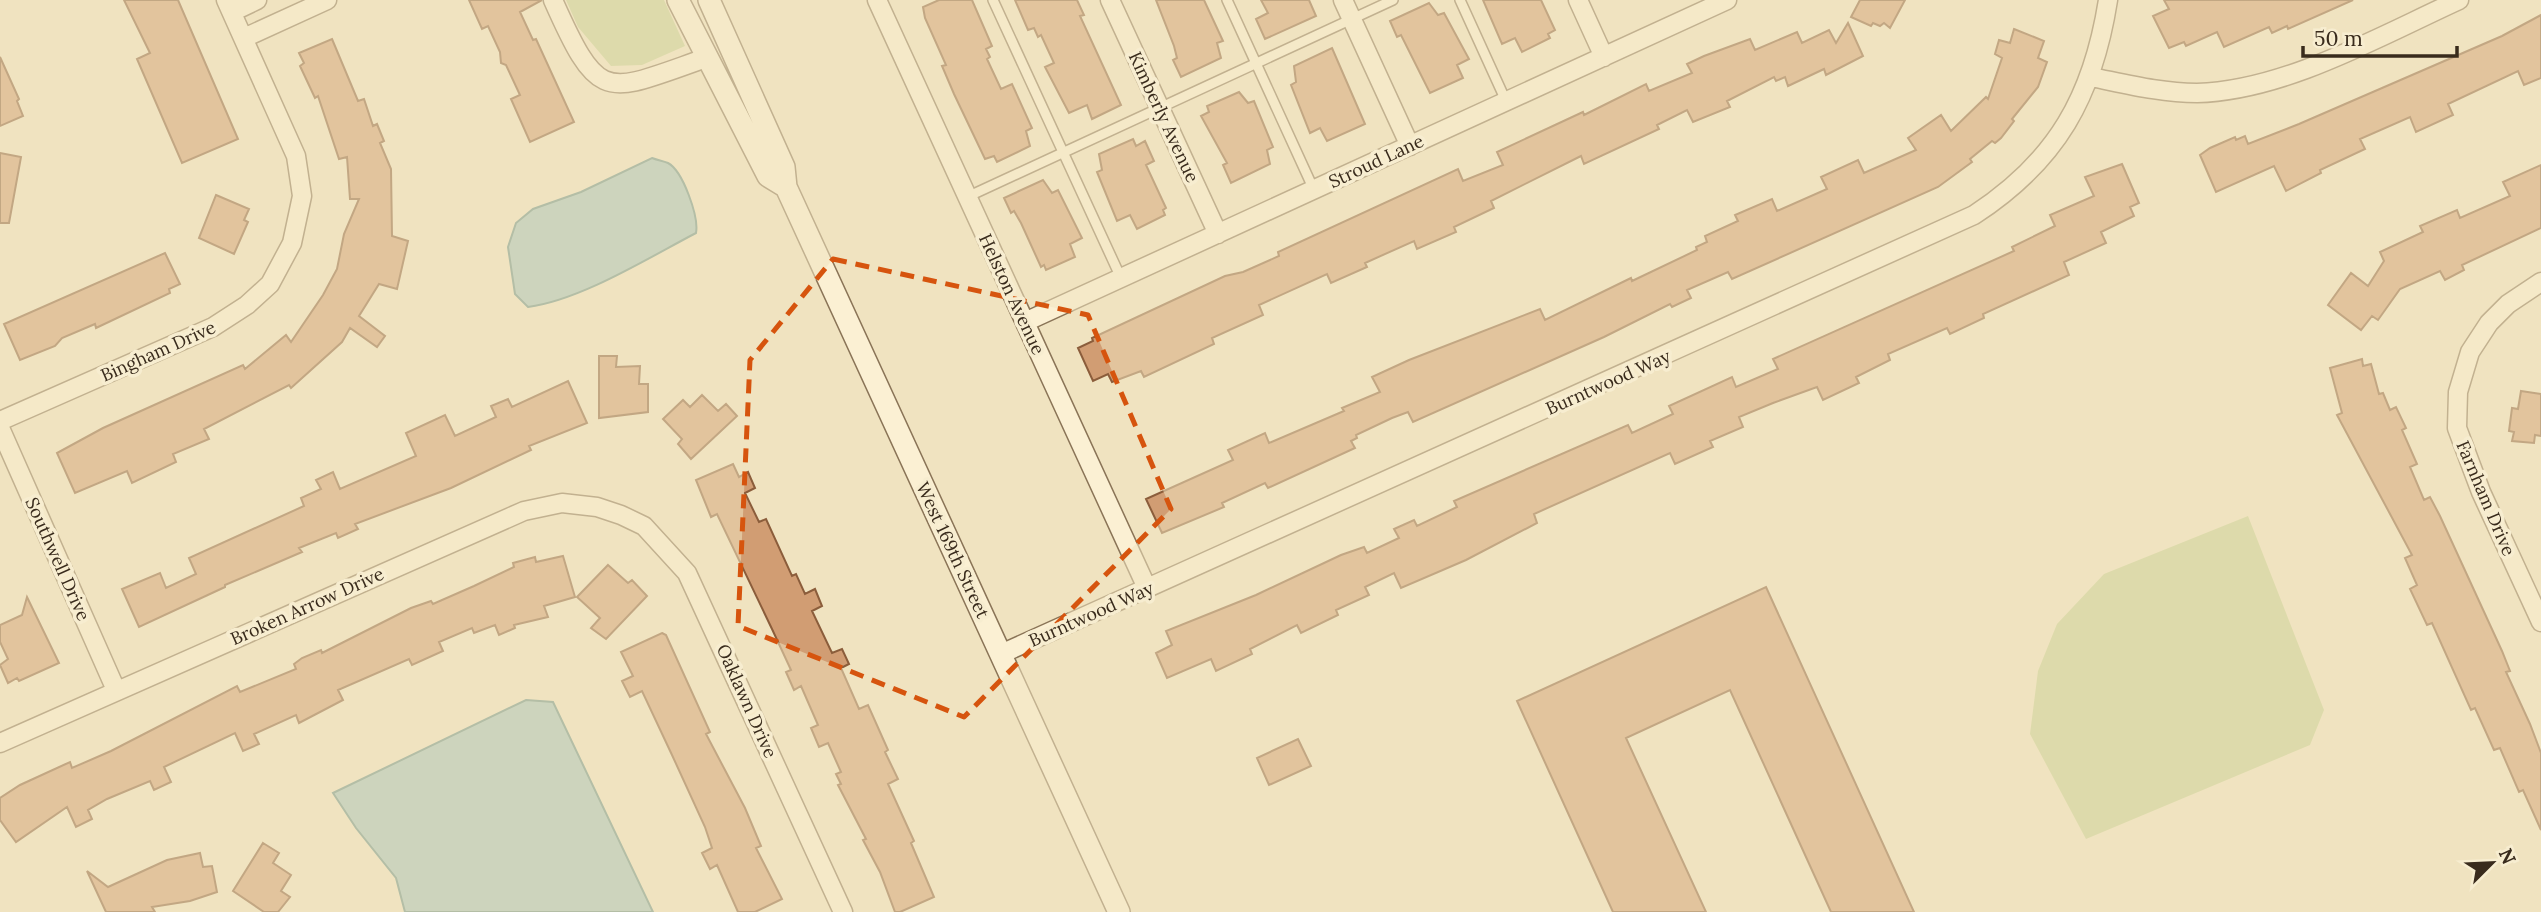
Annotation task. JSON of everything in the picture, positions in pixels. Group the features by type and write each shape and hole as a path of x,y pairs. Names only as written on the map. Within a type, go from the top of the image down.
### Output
{"street":[{"path":"229,6 257,0"},
{"path":"244,38 327,0"},
{"path":"553,0 588,68 609,83 629,85 706,58"},
{"name":"West 169th Street","path":"678,0 768,176 786,187"},
{"name":"West 169th Street","path":"709,0 784,167 786,187 1119,912"},
{"name":"Helston Avenue","path":"877,0 1147,589"},
{"name":"Kimberly Avenue","path":"1110,0 1218,234"},
{"path":"1343,0 1410,146"},
{"path":"1578,0 1604,57"},
{"name":"Stroud Lane","path":"1025,322 1604,57 1697,6 1727,0"},
{"name":"Burntwood Way","path":"1001,654 1975,215 2026,175 2047,152 2091,77 2108,0"},
{"path":"2091,77 2151,89 2196,93 2242,89 2303,70 2452,1"},
{"name":"Bingham Drive","path":"0,421 213,327 247,305 270,284 292,243 302,196 296,156 229,6"},
{"name":"Farnham Drive","path":"2541,282 2508,304 2489,323 2463,369 2458,392 2457,428 2481,492 2541,622"},
{"name":"Southwell Drive","path":"0,428 116,690"},
{"name":"Broken Arrow Drive","path":"0,743 524,511 562,503 597,507 621,515"},
{"name":"Oaklawn Drive","path":"621,515 644,526 687,573 843,912"}],"lane":[{"path":"993,0 1121,278"},
{"path":"1227,0 1314,190"},
{"path":"967,197 1393,0"},
{"path":"1460,0 1506,101"}],"highlighted area":[{"path":"833,259 1088,315 1171,509 964,717 738,626 750,360"}],"green space":[{"path":"566,0 664,0 685,46 642,65 611,66 578,27"},
{"path":"2248,516 2324,710 2310,745 2086,839 2030,734 2038,671 2057,624 2104,574"}],"water":[{"path":"652,158 668,163 679,175 695,216 696,233 592,287 548,303 528,307 515,294 508,247 516,223 533,209 581,192"},
{"path":"526,700 553,702 653,912 405,912 396,878 356,828 333,793"}],"building":[{"path":"124,0 178,0 238,139 182,163 137,59 150,53"},
{"path":"469,0 542,0 520,12 533,40 536,39 574,122 530,142 511,99 520,95 506,65 501,63 500,52 488,26 482,29"},
{"path":"939,0 972,0 992,46 986,49 990,57 987,59 1001,89 1012,84 1032,128 1026,131 1030,146 997,162 994,156 985,159 942,66 946,65 925,18 923,7"},
{"path":"1015,0 1077,0 1084,15 1080,16 1121,105 1092,119 1087,105 1069,113 1045,67 1054,63 1041,35 1038,37 1034,28 1028,30"},
{"path":"1156,0 1204,0 1223,41 1217,43 1221,58 1181,77 1173,60 1177,58 1174,46"},
{"path":"1261,0 1309,0 1316,16 1265,39 1256,19 1268,13"},
{"path":"1483,0 1541,0 1555,30 1548,34 1550,38 1522,52 1515,38 1502,44"},
{"path":"1860,0 1905,0 1890,28 1884,23 1880,26 1873,23 1871,26 1851,17"},
{"path":"2164,0 2353,0 2288,29 2287,26 2272,33 2269,27 2224,47 2217,32 2186,46 2184,42 2169,48 2153,16 2169,9"},
{"path":"1429,3 1438,15 1444,13 1469,59 1457,65 1463,78 1430,93 1401,35 1397,37 1390,21"},
{"path":"2541,15 2541,78 2524,85 2518,71 2448,104 2453,115 2416,132 2410,117 2360,139 2365,149 2320,170 2321,173 2286,191 2274,166 2216,192 2200,155 2210,148 2235,137 2236,140 2245,136 2248,144 2299,124 2502,36"},
{"path":"1848,23 1863,56 1826,75 1824,69 1788,86 1785,77 1776,81 1774,77 1727,101 1730,107 1693,122 1687,110 1657,125 1659,129 1584,164 1581,156 1491,201 1494,208 1454,227 1456,232 1417,249 1414,241 1365,263 1367,267 1331,283 1327,274 1259,305 1263,315 1212,338 1214,344 1144,377 1141,371 1112,382 1108,374 1093,381 1078,348 1093,341 1092,338 1225,276 1243,272 1279,256 1278,252 1458,169 1463,181 1503,165 1497,152 1583,112 1584,115 1646,84 1649,91 1692,73 1687,64 1704,56 1750,39 1755,50 1797,32 1802,43 1829,30 1836,43"},
{"path":"2014,29 2044,41 2038,58 2047,62 2038,87 2012,119 2014,121 2001,138 1995,143 1992,141 1970,159 1972,162 1938,187 1732,279 1728,272 1687,290 1691,298 1672,307 1670,304 1604,337 1413,422 1408,412 1392,418 1356,435 1357,438 1351,441 1355,448 1268,488 1265,483 1222,503 1224,507 1162,533 1146,499 1233,460 1228,450 1265,433 1269,443 1344,411 1342,408 1380,392 1372,377 1409,360 1540,309 1545,320 1631,278 1632,281 1697,250 1696,247 1707,242 1705,236 1738,221 1735,215 1772,199 1777,211 1827,189 1821,177 1858,160 1864,173 1916,150 1908,138 1941,115 1951,131 1986,97 1988,99 2002,58 1995,54 1999,40 2010,43"},
{"path":"332,39 358,101 364,99 373,126 377,124 384,141 380,143 391,169 392,236 408,241 397,289 379,284 359,316 385,336 377,347 350,328 342,342 291,388 289,385 204,429 209,439 173,454 176,462 132,483 127,471 75,493 57,453 103,428 243,365 245,369 286,335 291,342 323,295 337,269 344,234 359,199 350,199 347,157 339,159 318,96 315,98 300,66 304,63 299,53"},
{"path":"1332,48 1365,124 1327,141 1320,128 1310,133 1291,85 1296,82 1294,66"},
{"path":"0,57 19,99 17,101 23,116 0,126"},
{"path":"1239,92 1248,103 1254,101 1273,147 1267,150 1270,164 1231,183 1223,165 1227,163 1201,116 1209,112 1207,106"},
{"path":"1133,139 1136,146 1145,141 1154,161 1146,165 1166,208 1163,210 1165,215 1137,229 1130,215 1117,221 1097,172 1102,170 1099,154"},
{"path":"0,153 21,157 9,223 0,223"},
{"path":"2122,164 2139,203 2130,207 2134,216 2101,232 2106,243 2064,262 2069,275 1983,314 1984,318 1950,334 1947,328 1888,354 1890,360 1856,377 1859,383 1823,400 1817,387 1739,417 1743,427 1710,441 1713,447 1675,464 1670,453 1534,514 1537,523 1466,560 1401,588 1394,573 1365,587 1369,595 1336,610 1338,615 1301,633 1297,625 1250,649 1252,654 1216,671 1211,659 1167,678 1156,653 1172,645 1166,631 1256,595 1341,555 1364,547 1367,553 1399,538 1394,529 1414,520 1417,526 1457,507 1454,501 1628,425 1632,433 1673,414 1669,406 1732,377 1736,387 1778,369 1773,359 2014,251 2012,247 2055,226 2050,215 2094,196 2085,177"},
{"path":"2541,165 2541,228 2462,265 2464,270 2445,280 2440,271 2400,289 2378,320 2372,316 2361,330 2328,305 2351,273 2368,286 2384,261 2380,252 2423,232 2420,226 2457,210 2460,218 2510,196 2503,182"},
{"path":"1043,180 1052,193 1058,190 1082,238 1070,244 1075,257 1046,270 1044,265 1041,267 1021,223 1014,211 1011,213 1004,198"},
{"path":"216,195 249,209 244,220 248,222 234,254 199,238"},
{"path":"165,253 180,284 169,289 170,293 96,328 95,324 62,338 55,346 20,360 4,324"},
{"path":"599,356 617,356 616,367 640,366 639,384 648,384 648,412 599,418"},
{"path":"2362,359 2363,366 2371,364 2379,394 2383,393 2390,410 2396,407 2406,428 2402,430 2417,464 2410,467 2424,500 2430,497 2440,516 2510,671 2506,672 2541,753 2541,830 2523,790 2519,792 2500,748 2494,750 2475,708 2471,710 2432,623 2427,625 2410,589 2417,585 2405,558 2412,555 2337,415 2342,413 2330,368"},
{"path":"568,381 587,423 529,446 531,450 451,488 355,524 358,529 338,538 336,533 299,548 302,552 225,585 139,627 122,589 160,573 166,588 196,574 189,558 304,506 301,498 321,489 316,480 333,472 340,489 416,456 406,433 445,415 455,436 496,417 491,406 508,399 512,407"},
{"path":"2521,391 2541,394 2541,436 2535,435 2534,443 2512,441 2514,432 2509,431 2512,408 2518,409"},
{"path":"702,395 718,411 726,404 737,416 691,459 678,444 682,439 663,419 683,400 690,407"},
{"path":"733,464 739,477 748,472 755,488 745,493 759,522 766,519 792,576 796,574 805,594 815,589 822,606 812,611 832,653 842,649 849,664 841,668 859,709 868,705 888,750 885,752 898,779 888,784 914,841 911,843 934,897 900,912 895,912 880,872 863,840 866,839 838,785 841,784 836,774 841,772 828,743 819,747 811,728 818,725 801,686 794,690 786,672 791,670 772,629 717,514 711,517 696,480"},
{"path":"563,556 575,597 544,606 548,617 514,625 515,628 499,635 495,625 474,633 472,628 439,642 443,651 412,665 409,659 338,690 343,700 299,723 296,715 254,734 259,744 243,751 235,733 164,767 171,782 154,790 150,781 107,799 88,810 92,819 76,827 67,807 16,842 0,820 0,798 20,785 70,762 72,768 111,751 237,686 240,692 296,669 294,664 302,658 321,650 322,653 411,608 431,601 433,604 474,586 514,567 513,563 535,557 536,562"},
{"path":"608,565 628,583 632,580 647,596 606,639 591,628 600,618 577,597"},
{"path":"1766,587 1914,912 1831,912 1730,690 1626,738 1706,912 1613,912 1517,701"},
{"path":"27,597 59,663 19,681 17,678 8,683 0,665 8,659 0,642 0,625 22,615"},
{"path":"662,633 666,635 710,732 706,734 745,808 761,846 756,848 782,899 755,912 738,912 717,865 710,869 702,853 712,848 705,827 672,755 642,691 630,697 622,681 633,676 621,652"},
{"path":"1298,739 1311,766 1269,785 1257,758"},
{"path":"263,843 279,853 273,863 291,875 281,891 290,897 278,912 264,912 233,891"},
{"path":"200,853 203,867 212,866 217,892 190,901 152,907 155,912 106,912 87,871 108,887 167,860"}]}
